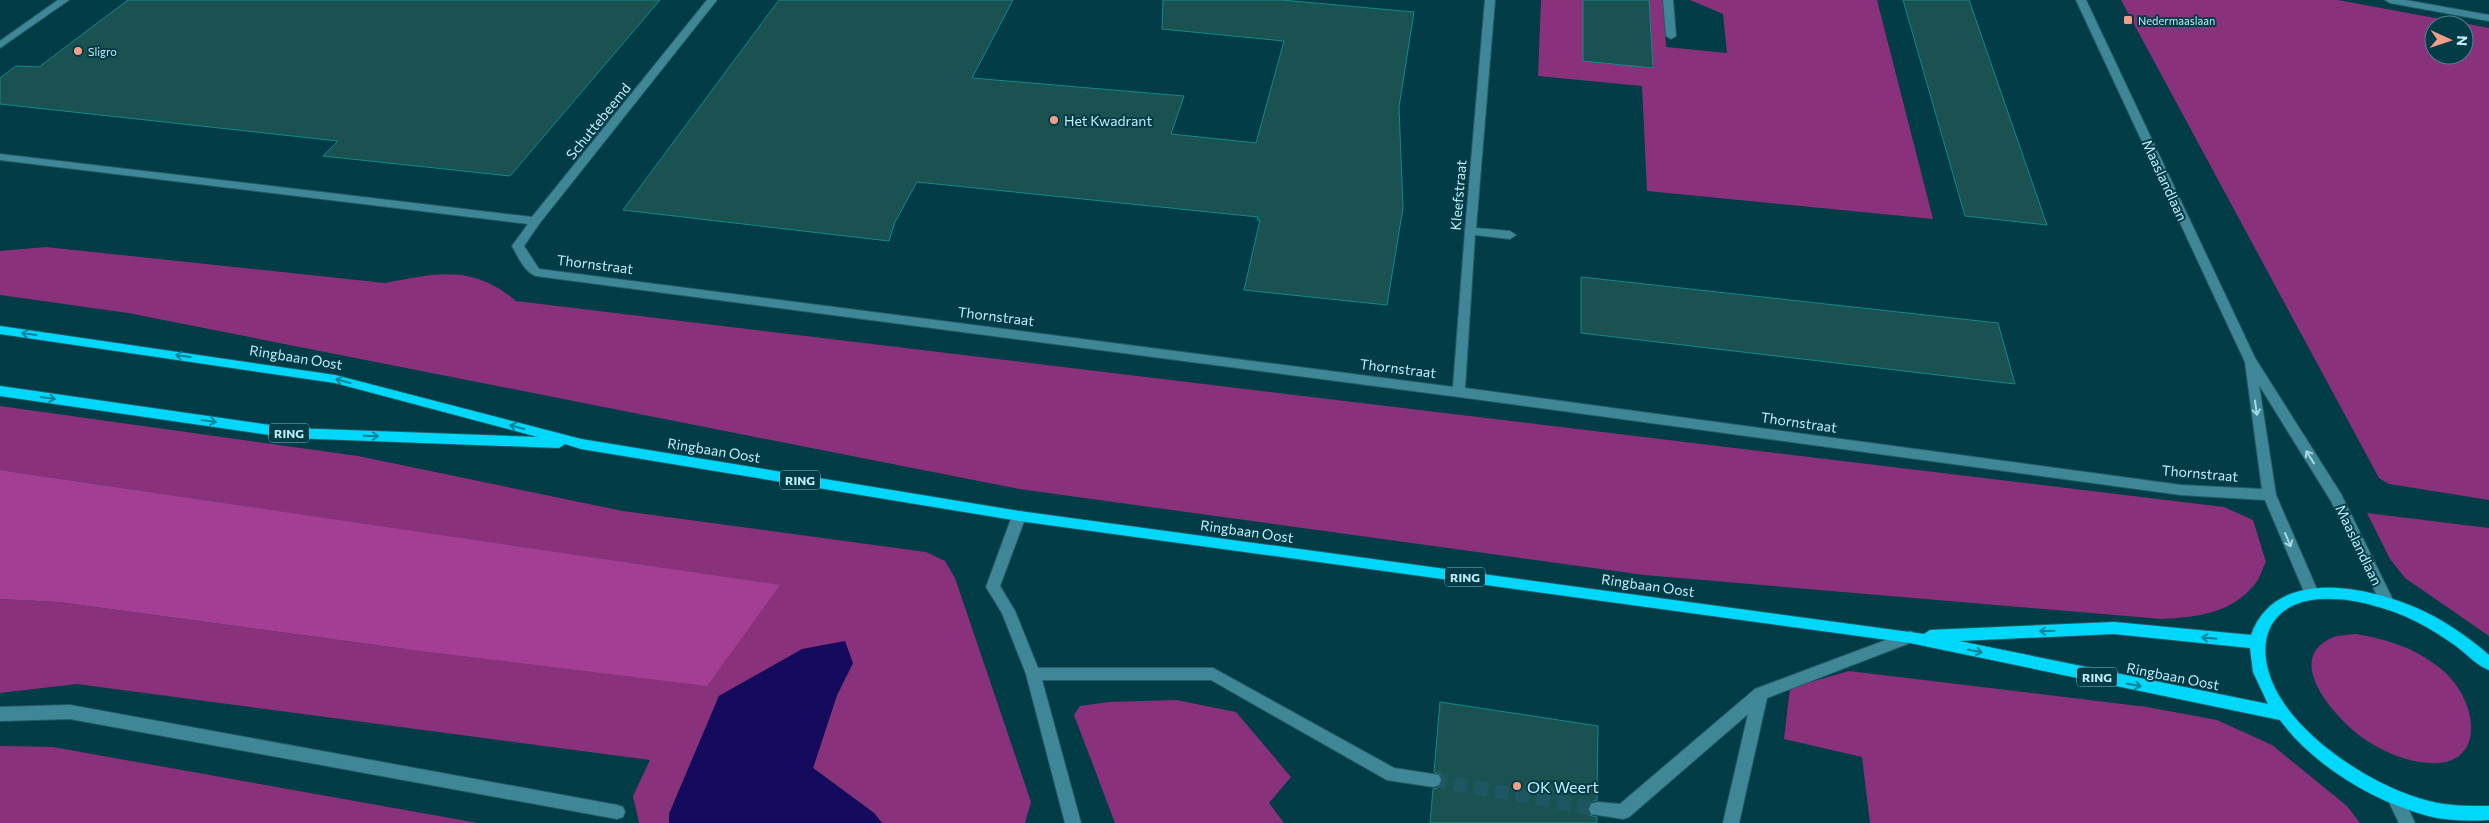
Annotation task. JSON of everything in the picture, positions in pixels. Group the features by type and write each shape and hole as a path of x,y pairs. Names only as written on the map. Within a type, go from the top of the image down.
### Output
{"main road":[{"name":"Ringbaan Oost","path":"0,330 335,379 581,444 1018,516 1910,637 2283,714"},
{"name":"Ringbaan Oost","path":"0,391 290,433 581,444"},
{"path":"2489,664 2468,645 2430,621 2362,596 2312,594 2284,603 2266,619 2257,642 2258,664 2267,689 2283,714 2312,746 2344,770 2395,798 2429,809 2461,814 2489,813"},
{"name":"Ringbaan Oost","path":"1910,637 2114,628 2257,642"}],"street":[{"path":"0,45 64,0"},
{"name":"Schuttebeemd","path":"527,262 518,246 535,221 712,0"},
{"name":"Kleefstraat","path":"1459,392 1470,231 1490,0"},
{"path":"1668,0 1671,36"},
{"name":"Maaslandlaan","path":"2081,0 2249,359 2336,498 2388,604"},
{"path":"2390,0 2489,18"},
{"path":"0,157 535,221"},
{"path":"1470,231 1510,235"},
{"name":"Thornstraat","path":"527,262 536,272 1459,392 2171,488 2269,495"},
{"name":"Maaslandlaan","path":"2249,359 2269,495 2312,594"},
{"path":"1018,516 993,587 1008,612 1033,674 1074,823"},
{"path":"1597,809 1623,812 1760,694 1910,637"},
{"path":"1033,674 1213,674 1392,774 1434,780"},
{"path":"1731,823 1760,694"},
{"path":"0,714 70,712 617,812"},
{"path":"2395,798 2407,823"}],"shaded area":[{"path":"1541,0 1663,0 1666,47 1727,53 1723,14 1690,0 1877,0 1933,219 1647,191 1642,86 1538,76"},
{"path":"2121,0 2338,0 2424,16 2424,65 2474,65 2474,25 2489,28 2489,500 2389,484 2379,478"},
{"path":"46,247 385,283 421,276 454,274 484,281 500,289 516,301 2224,507 2253,520 2266,562 2255,584 2235,602 2213,612 2188,617 2162,619 1644,575 1019,489 128,313 0,295 0,251"},
{"path":"0,406 358,456 623,511 926,552 945,561 955,578 1031,802 1025,823 882,823 874,813 813,768 837,695 853,663 758,674 719,696 669,814 669,823 639,823 633,796 650,760 77,684 0,693 0,599 58,602 405,649 780,586 0,470"},
{"path":"0,470 780,585 707,686 405,649 58,602 0,599"},
{"path":"2367,513 2489,528 2489,636 2405,578 2390,559"},
{"path":"2356,634 2388,641 2418,653 2451,678 2469,710 2471,727 2469,742 2461,754 2448,761 2429,763 2413,761 2376,746 2357,734 2344,722 2320,691 2313,675 2312,660 2318,647 2334,637"},
{"path":"845,641 853,663 837,695 813,768 874,813 882,823 669,823 669,814 719,696 802,649"},
{"path":"1849,671 2147,707 2217,720 2272,745 2347,806 2360,823 1870,823 1862,757 1784,739 1790,688"},
{"path":"1176,700 1236,712 1291,777 1269,803 1284,823 1115,823 1074,715 1080,706 1109,702"},
{"path":"0,746 53,747 478,823 0,823"}],"building":[{"path":"128,0 660,0 510,176 323,156 338,141 0,104 0,78 16,66 39,67"},
{"path":"779,0 1013,0 972,78 1184,96 1171,134 1256,143 1284,41 1162,29 1163,0 1282,0 1414,12 1399,107 1403,208 1387,305 1244,290 1260,220 1257,220 1258,217 917,182 895,222 889,241 623,210"},
{"path":"1583,0 1649,0 1653,68 1583,61"},
{"path":"1903,0 1969,0 2047,225 1965,216"},
{"path":"1581,277 1998,323 2015,384 1581,333"},
{"path":"1440,702 1598,726 1597,800 1590,802 1587,808 1589,815 1597,817 1597,823 1430,823 1433,789 1440,787 1443,781 1441,774 1434,772"}],"tunnel":[{"path":"1433,780 1597,809"}],"place":[{"name":"Nedermaaslaan","path":"2128,20"},
{"name":"Sligro","path":"78,51"},
{"name":"Het Kwadrant","path":"1054,120"},
{"name":"OK Weert","path":"1517,786"}]}
